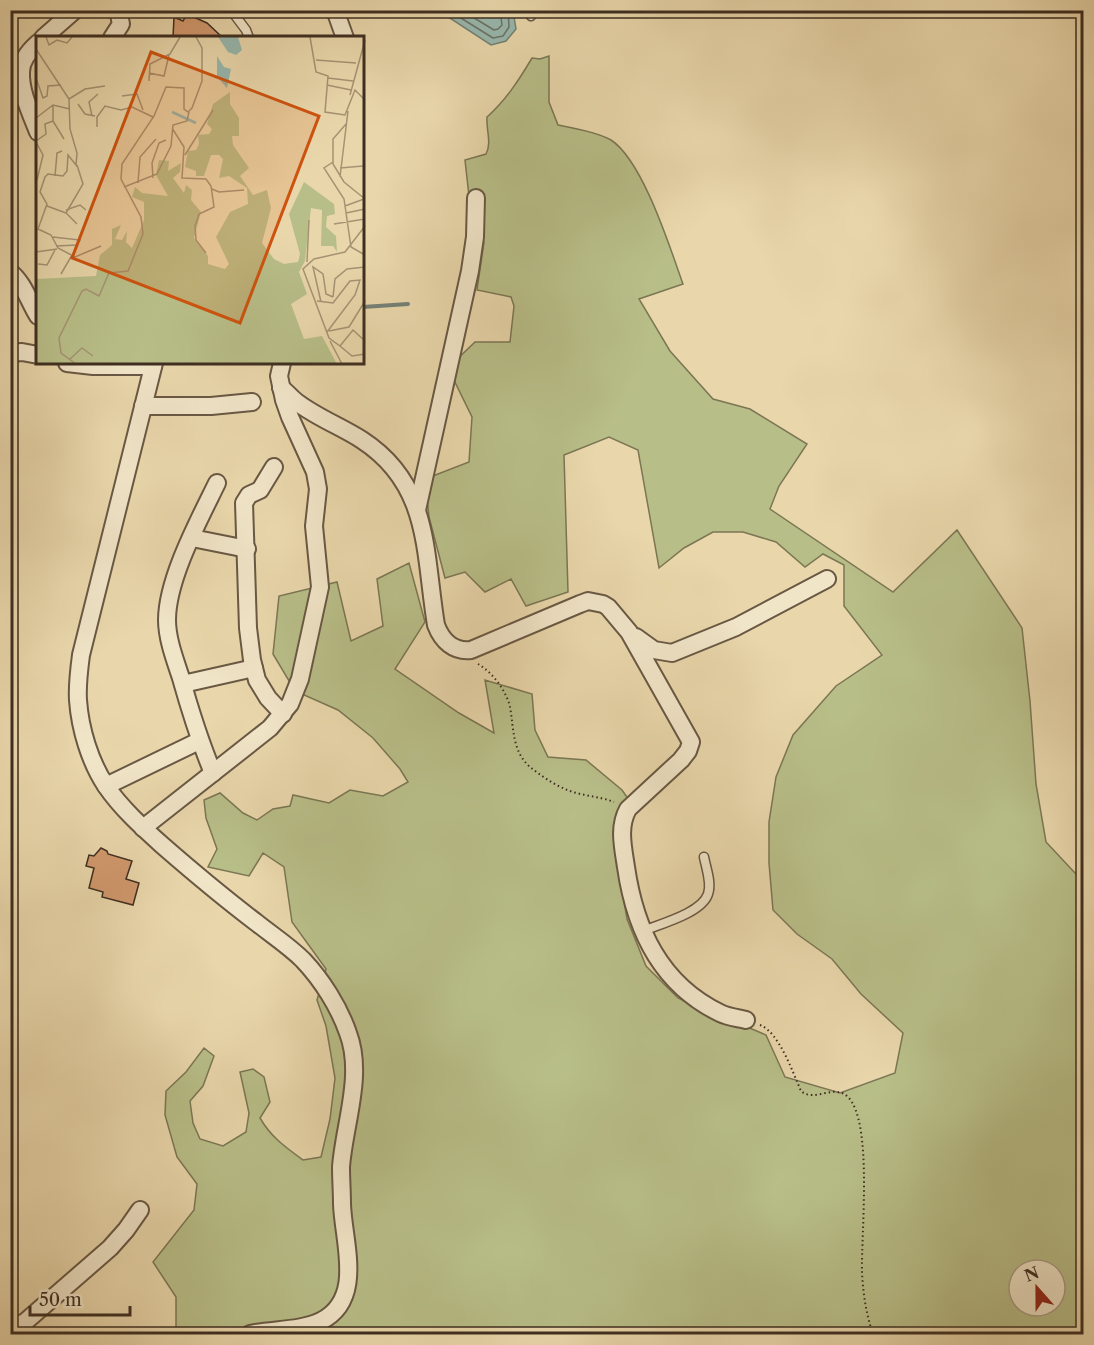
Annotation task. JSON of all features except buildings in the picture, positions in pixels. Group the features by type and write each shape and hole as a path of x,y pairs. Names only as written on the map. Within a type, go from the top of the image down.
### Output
{"street":[{"path":"45,36 75,10"},
{"path":"113,36 120,24 118,10"},
{"path":"335,10 344,36"},
{"path":"36,45 28,53 21,70 25,92 36,126"},
{"path":"417,510 470,271 475,237 476,198"},
{"path":"10,272 16,277 36,312"},
{"path":"10,352 36,355"},
{"path":"76,364 93,366 153,364 81,655 78,700 89,751 95,767 106,786 143,828 194,874 302,959 326,988 349,1033 353,1053 353,1081 341,1168 343,1218 349,1264 347,1291 335,1309 322,1321 250,1335"},
{"path":"143,828 270,728 290,704 300,680 320,587 319,564 314,546 317,481 290,417 281,388 279,376 282,364"},
{"path":"281,388 297,402 363,440 396,468 408,487 417,510 426,548 439,633 452,646 464,651 478,664"},
{"path":"143,405 211,406 252,402"},
{"path":"274,467 260,490 249,495 244,503 248,628 257,680 268,698 283,714"},
{"path":"213,773 199,741 173,651 167,620 170,596 179,568 217,483"},
{"path":"192,538 247,549"},
{"path":"628,632 654,651 672,653 736,627 826,579"},
{"path":"464,651 588,601 608,607 628,632 691,742 681,760 628,808 621,825 630,894 643,931 656,958 679,985 720,1013 746,1020"},
{"path":"183,684 254,668"},
{"path":"106,786 199,741"},
{"path":"10,1329 25,1322 110,1248 140,1210"}],"lane":[{"path":"231,10 248,36"},
{"path":"643,931 701,905 708,895 709,883 704,856"}],"path":[{"path":"478,664 488,670 497,681 509,704 513,737 529,765 543,777 566,790 612,801 628,808"},
{"path":"746,1020 765,1027 777,1041 801,1091 807,1095 837,1091 846,1095 854,1104 864,1146 862,1273 867,1317 873,1335"}],"green space":[{"path":"549,56 549,102 558,125 611,140 634,166 654,206 683,284 639,299 670,351 713,399 750,409 807,444 779,486 770,509 893,592 957,530 1022,628 1036,784 1046,842 1075,873 1083,877 1083,1334 176,1334 176,1297 153,1262 194,1210 197,1184 177,1157 165,1115 166,1091 186,1072 204,1048 214,1056 203,1086 190,1101 193,1123 200,1139 223,1146 246,1132 249,1113 240,1072 253,1069 264,1077 270,1102 260,1118 284,1146 303,1160 321,1157 330,1119 335,1078 326,1026 317,1000 326,969 292,922 284,867 263,853 249,876 208,867 217,849 206,818 204,800 220,793 243,813 257,820 273,809 290,806 293,795 329,803 350,790 383,796 408,782 400,769 373,738 338,710 295,691 273,654 279,596 337,582 351,641 383,626 377,579 409,563 425,622 395,669 459,713 494,733 485,680 532,694 535,730 548,757 586,760 622,790 629,800 616,814 613,833 627,919 646,966 678,998 724,1021 745,1026 766,1035 785,1077 840,1093 895,1073 903,1033 861,994 832,959 797,934 773,910 769,863 769,822 776,777 793,735 836,686 882,655 844,606 844,565 823,554 805,567 776,542 743,532 713,532 684,548 659,568 638,450 609,437 564,455 568,592 526,606 511,579 485,592 465,572 445,578 429,517 425,479 469,462 472,417 448,368 475,342 510,342 514,306 511,297 477,290 484,242 472,223 465,160 486,154 489,141 487,117 512,89 532,58 540,59"}],"water":[{"path":"439,11 513,11 516,29 506,41 491,45"}],"waterway":[{"path":"364,307 408,304"}]}
